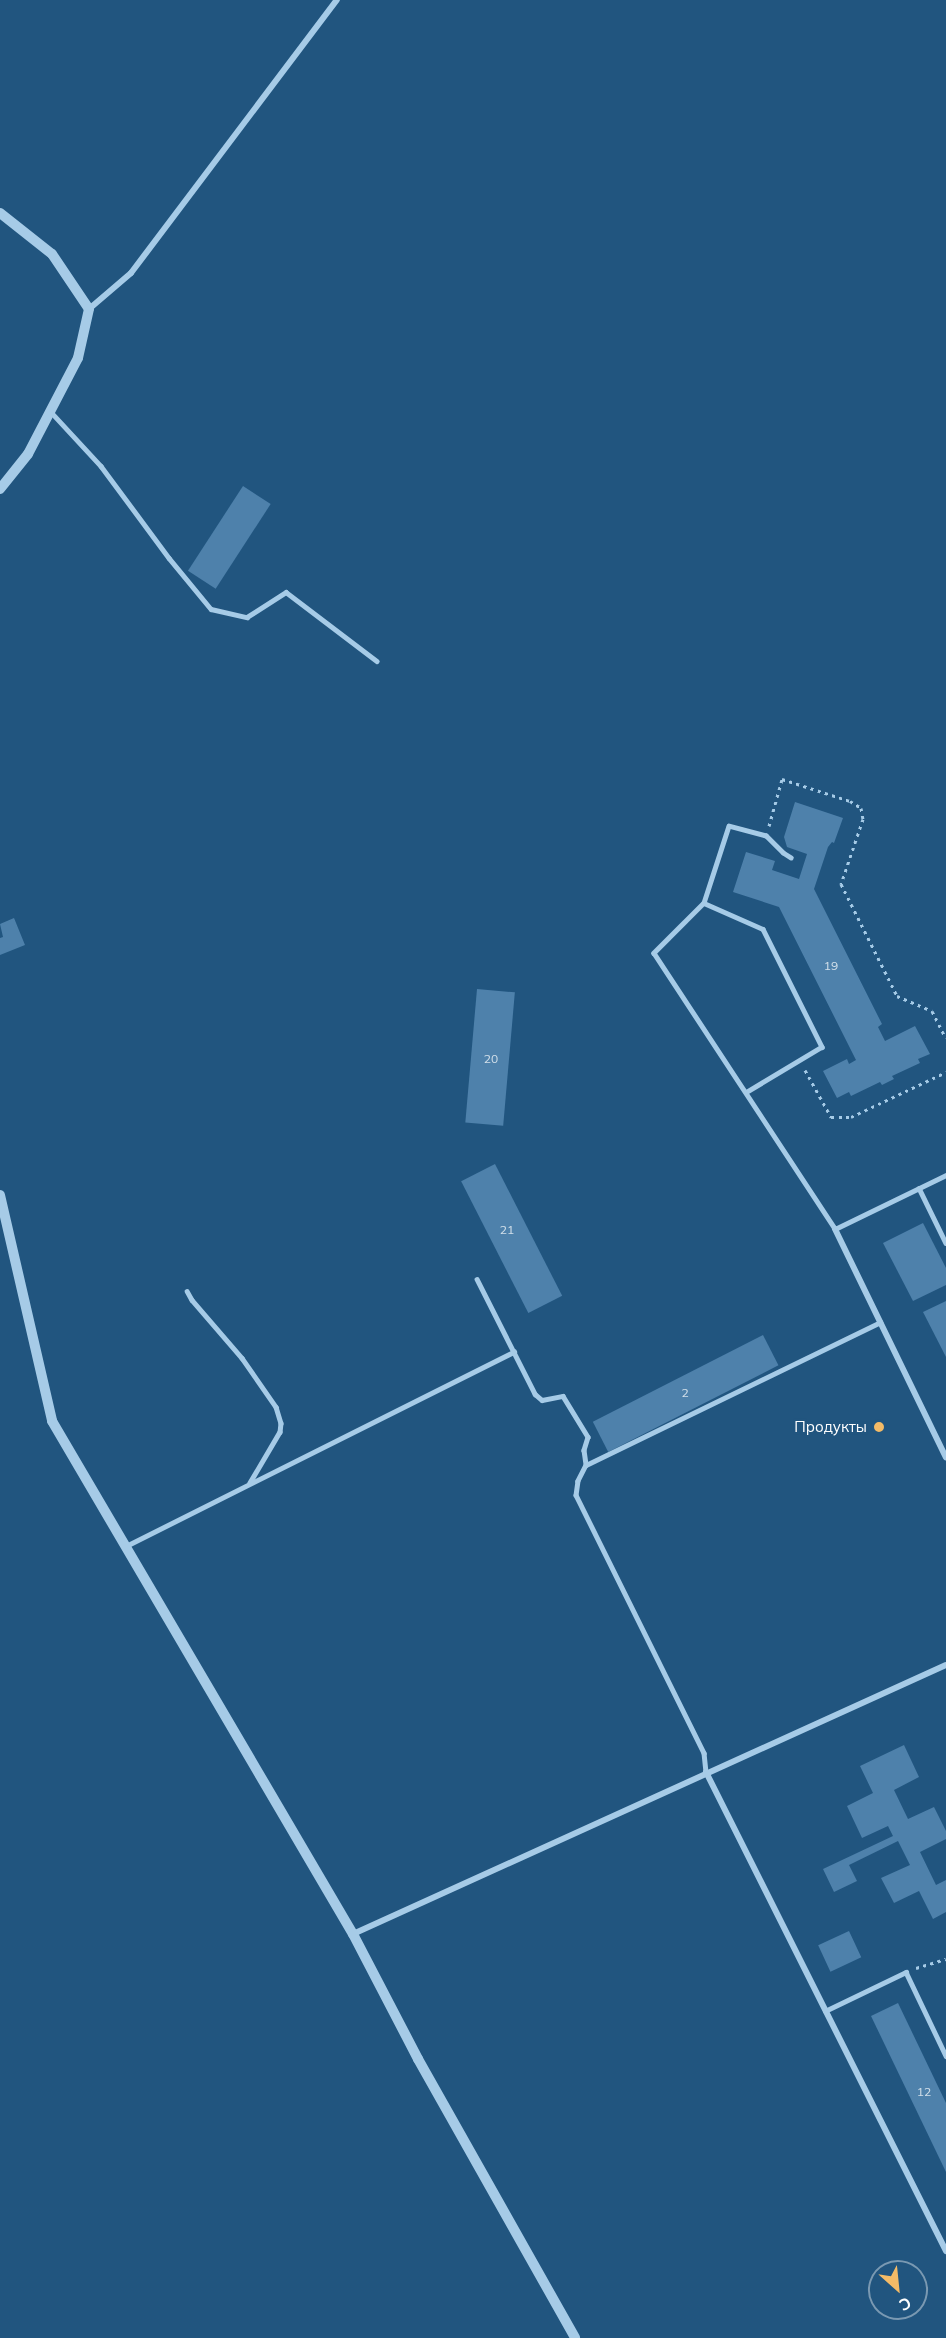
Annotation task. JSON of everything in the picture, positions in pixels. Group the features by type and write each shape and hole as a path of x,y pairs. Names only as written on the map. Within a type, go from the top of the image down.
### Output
{"street":[{"path":"0,489 28,454 78,358 89,309 131,273 337,0"},
{"path":"0,213 52,254 89,309"},
{"path":"0,1195 52,1420 353,1934 418,2059 575,2338"},
{"path":"835,1229 946,1458"},
{"path":"353,1934 946,1665"},
{"path":"706,1772 946,2251"}],"lane":[{"path":"51,412 101,466 169,558 211,609 247,617 286,592 377,661"},
{"path":"791,858 766,836 729,826 704,903 654,953 835,1229 946,1175"},
{"path":"704,903 763,929 822,1047 747,1092"},
{"path":"919,1188 946,1243"},
{"path":"477,1279 535,1394 542,1400 563,1396 588,1437 584,1450 586,1465 578,1481 576,1495 704,1753 706,1772"},
{"path":"187,1291 192,1300 242,1358 276,1407 281,1423 280,1432 248,1485"},
{"path":"586,1465 880,1322"},
{"path":"126,1546 514,1352"},
{"path":"825,2011 906,1972 946,2056"}],"path":[{"path":"766,836 782,779 850,801 861,808 863,819 841,884 897,996 932,1011 946,1038"},
{"path":"799,1060 831,1117 851,1117 946,1072"},
{"path":"906,1972 946,1959"}],"building":[{"path":"243,486 271,504 216,589 188,571"},
{"path":"795,802 843,818 834,843 832,842 828,847 814,889 882,1024 878,1027 885,1041 915,1026 930,1054 918,1059 920,1063 892,1076 894,1079 882,1085 880,1082 851,1096 849,1092 837,1098 823,1071 847,1059 849,1064 856,1060 779,907 733,892 746,852 775,861 772,870 799,879 807,854 787,847 784,837"},
{"path":"14,918 25,945 0,955 0,938 3,937 0,924"},
{"path":"477,989 515,992 503,1126 465,1122"},
{"path":"495,1164 562,1296 528,1313 461,1181"},
{"path":"923,1223 946,1268 946,1285 913,1301 883,1243"},
{"path":"946,1301 946,1357 923,1312"},
{"path":"763,1335 778,1365 608,1452 593,1422"},
{"path":"904,1745 919,1777 894,1790 908,1819 934,1807 946,1831 946,1839 920,1852 936,1885 946,1880 946,1912 933,1919 919,1891 894,1903 881,1878 910,1865 898,1841 849,1865 857,1881 834,1892 823,1869 893,1836 888,1826 862,1838 847,1806 873,1793 860,1766"},
{"path":"849,1931 861,1957 830,1972 818,1945"},
{"path":"898,2003 946,2103 946,2172 871,2016"}],"place":[{"name":"Продукты","path":"879,1427"}]}
